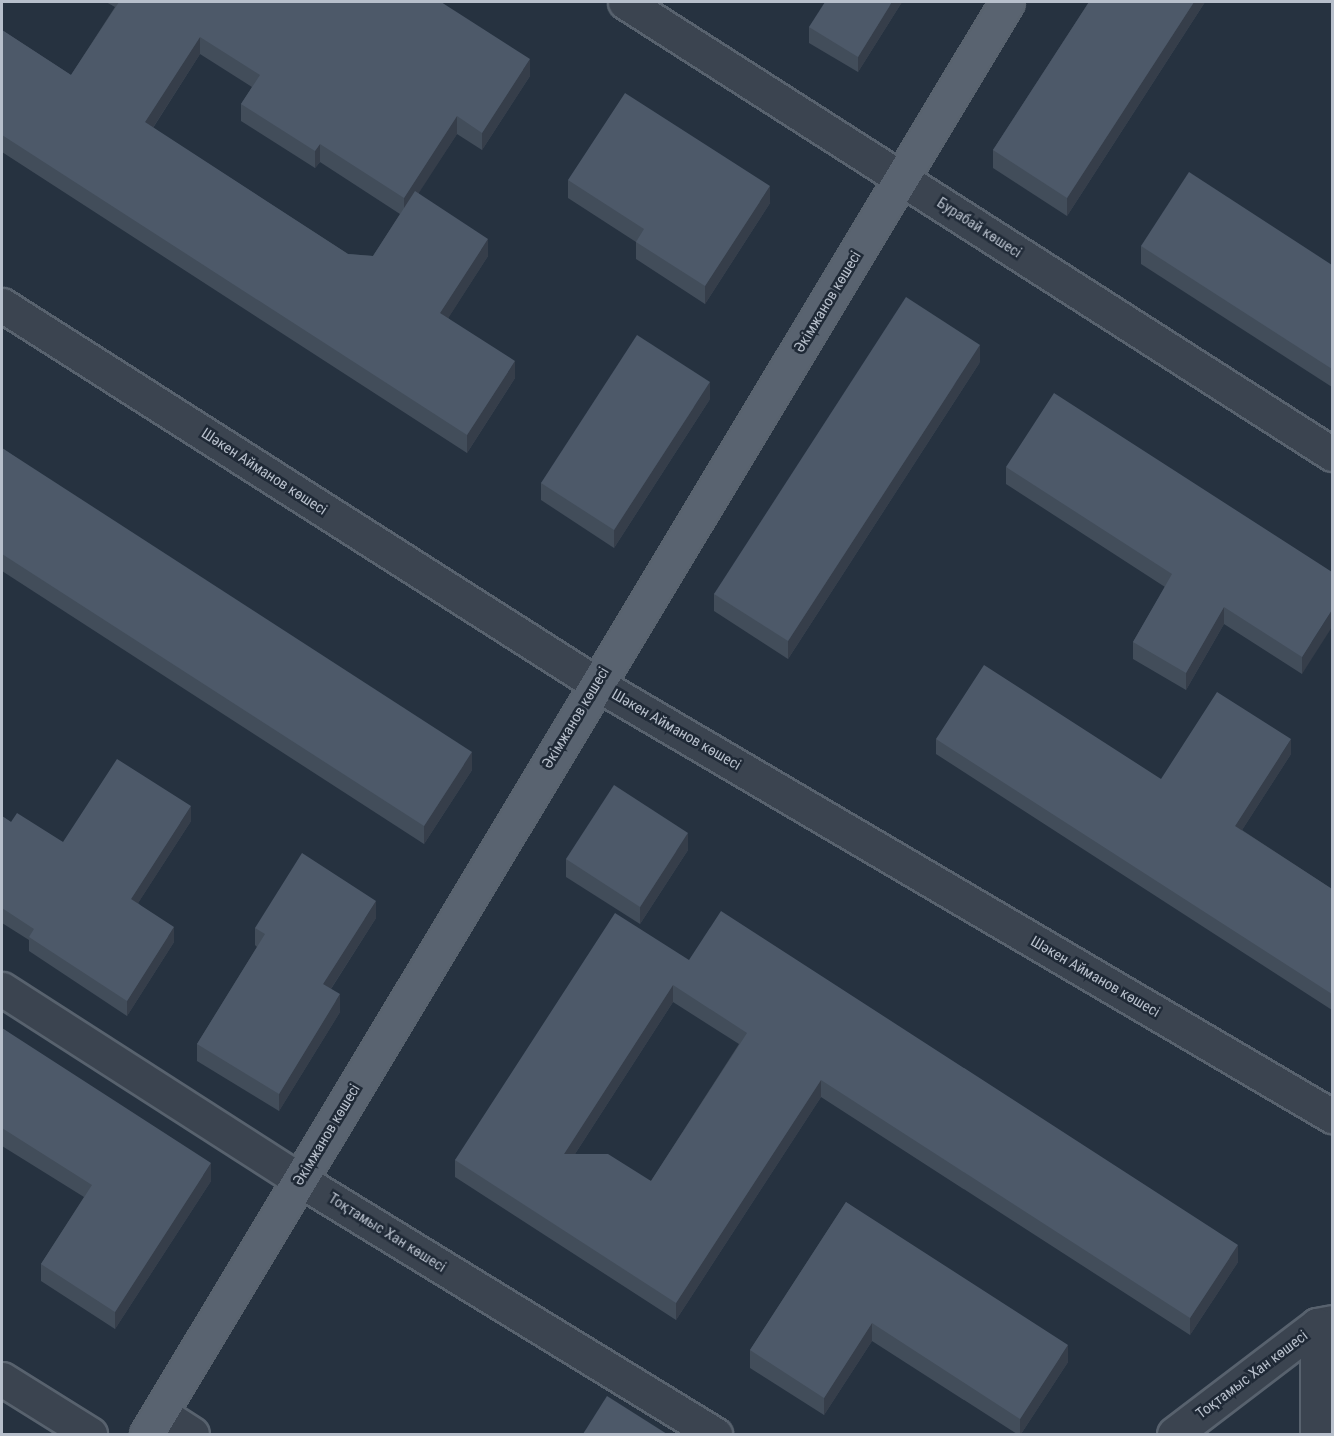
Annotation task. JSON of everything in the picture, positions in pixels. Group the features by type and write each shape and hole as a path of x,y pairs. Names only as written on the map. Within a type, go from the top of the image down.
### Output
{"main road":[{"name":"Әкімжанов көшесі","path":"153,1424 1007,2"}],"street":[{"name":"Бурабай көшесі","path":"625,2 1332,454"},
{"name":"Шәкен Айманов көшесі","path":"2,305 597,684 1332,1116"},
{"name":"Тоқтамыс Хан көшесі","path":"2,989 300,1180 715,1434"},
{"name":"Тоқтамыс Хан көшесі","path":"1174,1434 1325,1324"},
{"path":"1317,1434 1325,1324"},
{"path":"2,1379 90,1434"},
{"path":"153,1424 192,1434"}],"building":[{"path":"119,2 441,2 530,59 482,133 457,116 404,198 320,144 315,151 241,104 260,75 200,37 145,122 348,254 373,256 415,191 488,239 440,313 515,361 467,435 2,135 2,30 71,75"},
{"path":"825,2 892,2 858,57 809,27"},
{"path":"1089,2 1194,2 1067,198 993,150"},
{"path":"625,93 770,186 705,286 636,242 644,229 568,180"},
{"path":"1189,172 1332,265 1332,369 1141,246"},
{"path":"906,297 980,345 788,641 714,594"},
{"path":"637,335 710,382 614,530 541,483"},
{"path":"1054,393 1332,572 1332,610 1302,657 1224,607 1186,673 1133,642 1172,574 1006,467"},
{"path":"2,448 472,752 424,826 2,554"},
{"path":"984,665 1161,779 1217,692 1291,739 1235,826 1332,889 1332,994 936,739"},
{"path":"117,759 191,806 131,899 174,927 127,1001 29,937 34,929 2,908 2,816 11,822 17,813 63,842"},
{"path":"614,785 688,833 640,907 566,859"},
{"path":"302,853 376,901 323,984 340,994 279,1094 197,1044 265,934 255,928"},
{"path":"721,911 1238,1245 1190,1318 821,1080 676,1303 455,1160 615,913 689,960","holes":["673,985 747,1033 651,1181 608,1154 564,1154"]},
{"path":"2,1028 211,1163 115,1312 41,1264 92,1185 2,1128"},
{"path":"846,1202 1068,1345 1020,1419 872,1323 824,1398 750,1350"},
{"path":"607,1396 667,1434 583,1434"}]}
